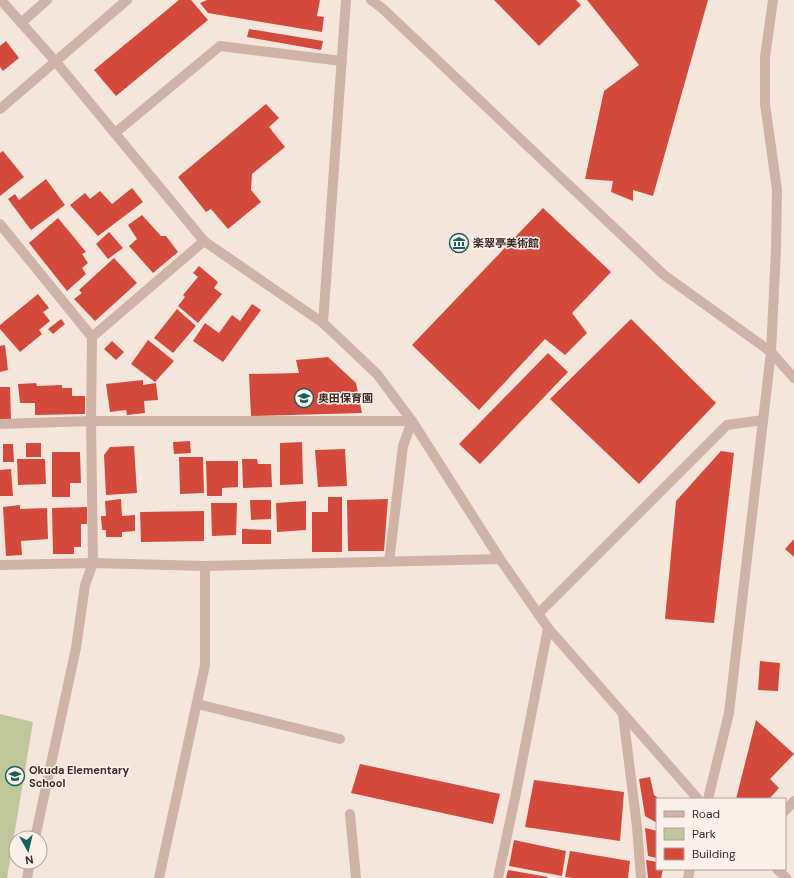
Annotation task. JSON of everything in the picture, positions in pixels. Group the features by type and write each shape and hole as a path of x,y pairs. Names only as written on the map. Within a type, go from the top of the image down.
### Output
{"street":[{"path":"1,0 56,62 204,241 323,323 378,374 412,421 500,559 548,628 697,798"},
{"path":"21,23 47,0"},
{"path":"0,109 126,0"},
{"path":"323,323 346,0"},
{"path":"371,0 382,8 664,275 770,352 794,378"},
{"path":"708,798 729,714 770,352 778,190 765,104 765,57 773,0"},
{"path":"115,133 220,46 342,61"},
{"path":"0,224 92,337 91,421 93,563 84,585 76,648 37,830"},
{"path":"92,337 204,241"},
{"path":"538,614 727,425 763,420"},
{"path":"0,424 91,421 412,421"},
{"path":"389,562 403,446 412,421"},
{"path":"0,565 93,563 205,566 500,559"},
{"path":"159,878 206,665 205,566"},
{"path":"498,878 548,628"},
{"path":"197,704 340,739"},
{"path":"623,714 637,827 641,878"},
{"path":"786,810 794,801"},
{"path":"350,814 356,878"},
{"path":"778,870 786,878"}],"green space":[{"name":"Okuda Elementary School","path":"0,714 33,722 15,830 8,830 7,878 0,878"}],"building":[{"path":"179,0 191,0 208,20 116,96 94,70"},
{"path":"207,0 320,0 317,16 324,17 322,32 208,13 200,3"},
{"path":"494,0 576,0 581,5 539,46"},
{"path":"587,0 708,0 653,196 633,190 633,201 611,192 613,181 585,179 604,91 639,65"},
{"path":"249,29 323,41 321,50 247,37"},
{"path":"6,41 19,58 3,71 0,67 0,46"},
{"path":"266,104 279,118 269,127 285,147 252,174 251,190 261,202 228,229 211,209 206,212 178,177"},
{"path":"3,151 24,177 0,196 0,153"},
{"path":"46,179 65,205 31,230 8,199 15,194 19,200"},
{"path":"132,188 143,202 98,236 70,205 85,193 90,199 100,191 112,204"},
{"path":"543,208 611,272 572,313 587,333 565,355 545,339 479,410 412,345"},
{"path":"142,215 161,236 166,236 178,252 153,273 129,246 137,239 128,225"},
{"path":"58,218 86,252 82,254 88,263 82,268 86,274 67,291 29,243"},
{"path":"109,232 123,248 108,259 96,244"},
{"path":"114,258 137,283 95,321 74,299 82,293 79,290"},
{"path":"199,266 218,282 214,288 222,294 198,323 178,306 185,297 183,295 198,277 193,273"},
{"path":"38,294 49,308 43,312 50,321 39,330 42,334 20,352 0,329 0,325"},
{"path":"252,304 261,310 223,362 193,341 205,323 219,333 232,315 240,321"},
{"path":"177,309 196,326 173,353 154,338"},
{"path":"61,319 65,324 53,334 48,329"},
{"path":"631,319 716,403 639,484 550,399"},
{"path":"148,340 174,361 155,382 131,364"},
{"path":"112,341 124,352 116,360 104,349"},
{"path":"5,345 8,370 0,372 0,346"},
{"path":"548,353 568,372 480,464 459,444"},
{"name":"奥田保育園","path":"328,357 356,383 362,413 251,416 249,374 299,373 296,360"},
{"path":"143,380 143,385 156,383 158,400 144,401 145,413 127,415 126,410 110,412 106,384"},
{"path":"36,383 37,386 62,385 62,388 72,388 72,396 85,396 85,414 35,415 35,403 20,403 18,384"},
{"path":"0,387 10,387 11,420 0,420"},
{"path":"190,441 191,453 174,454 173,442"},
{"path":"302,442 303,484 280,485 280,443"},
{"path":"26,443 41,443 41,457 26,457"},
{"path":"3,444 13,444 14,462 3,462"},
{"path":"134,446 137,493 106,495 104,455 110,447"},
{"path":"345,449 347,486 318,487 315,450"},
{"path":"721,451 734,453 714,623 665,619 676,501"},
{"path":"52,452 80,452 81,483 70,483 70,497 52,497"},
{"path":"179,457 203,457 204,493 180,494"},
{"path":"17,459 45,459 46,484 18,485"},
{"path":"242,459 257,459 258,464 271,464 272,487 243,488"},
{"path":"206,461 238,461 238,487 222,488 222,496 207,496"},
{"path":"11,469 13,496 0,496 0,470"},
{"path":"328,497 342,497 342,552 312,552 312,512 328,512"},
{"path":"121,499 122,516 135,515 135,531 122,532 122,537 106,537 106,530 102,530 101,516 106,516 105,501"},
{"path":"388,499 384,551 348,551 347,500"},
{"path":"250,500 271,500 271,519 251,520"},
{"path":"306,501 306,530 277,532 276,503"},
{"path":"211,503 237,503 236,535 212,536"},
{"path":"20,505 20,509 47,508 48,539 21,541 22,555 6,556 3,507"},
{"path":"87,507 87,524 81,524 81,547 74,547 74,554 53,554 52,508"},
{"path":"204,511 204,541 141,542 140,512"},
{"path":"242,529 271,530 271,544 242,544"},
{"path":"794,539 794,557 785,549"},
{"path":"760,661 780,663 778,691 758,690"},
{"path":"756,720 794,754 770,779 779,788 770,798 736,798"},
{"path":"360,764 500,794 493,824 351,793"},
{"path":"650,777 654,795 658,798 656,798 656,822 645,816 639,779"},
{"path":"534,780 624,792 620,841 525,827"},
{"path":"645,828 656,831 656,858 648,856"},
{"path":"514,840 566,851 562,876 509,866"},
{"path":"570,851 630,861 628,878 565,877"},
{"path":"646,860 656,862 656,870 663,870 661,878 648,878"},
{"path":"508,870 548,877 506,878"}],"place":[{"name":"楽翠亭美術館","path":"459,243"},
{"name":"奥田保育園","path":"304,398"},
{"name":"Okuda Elementary School","path":"15,776"}]}
